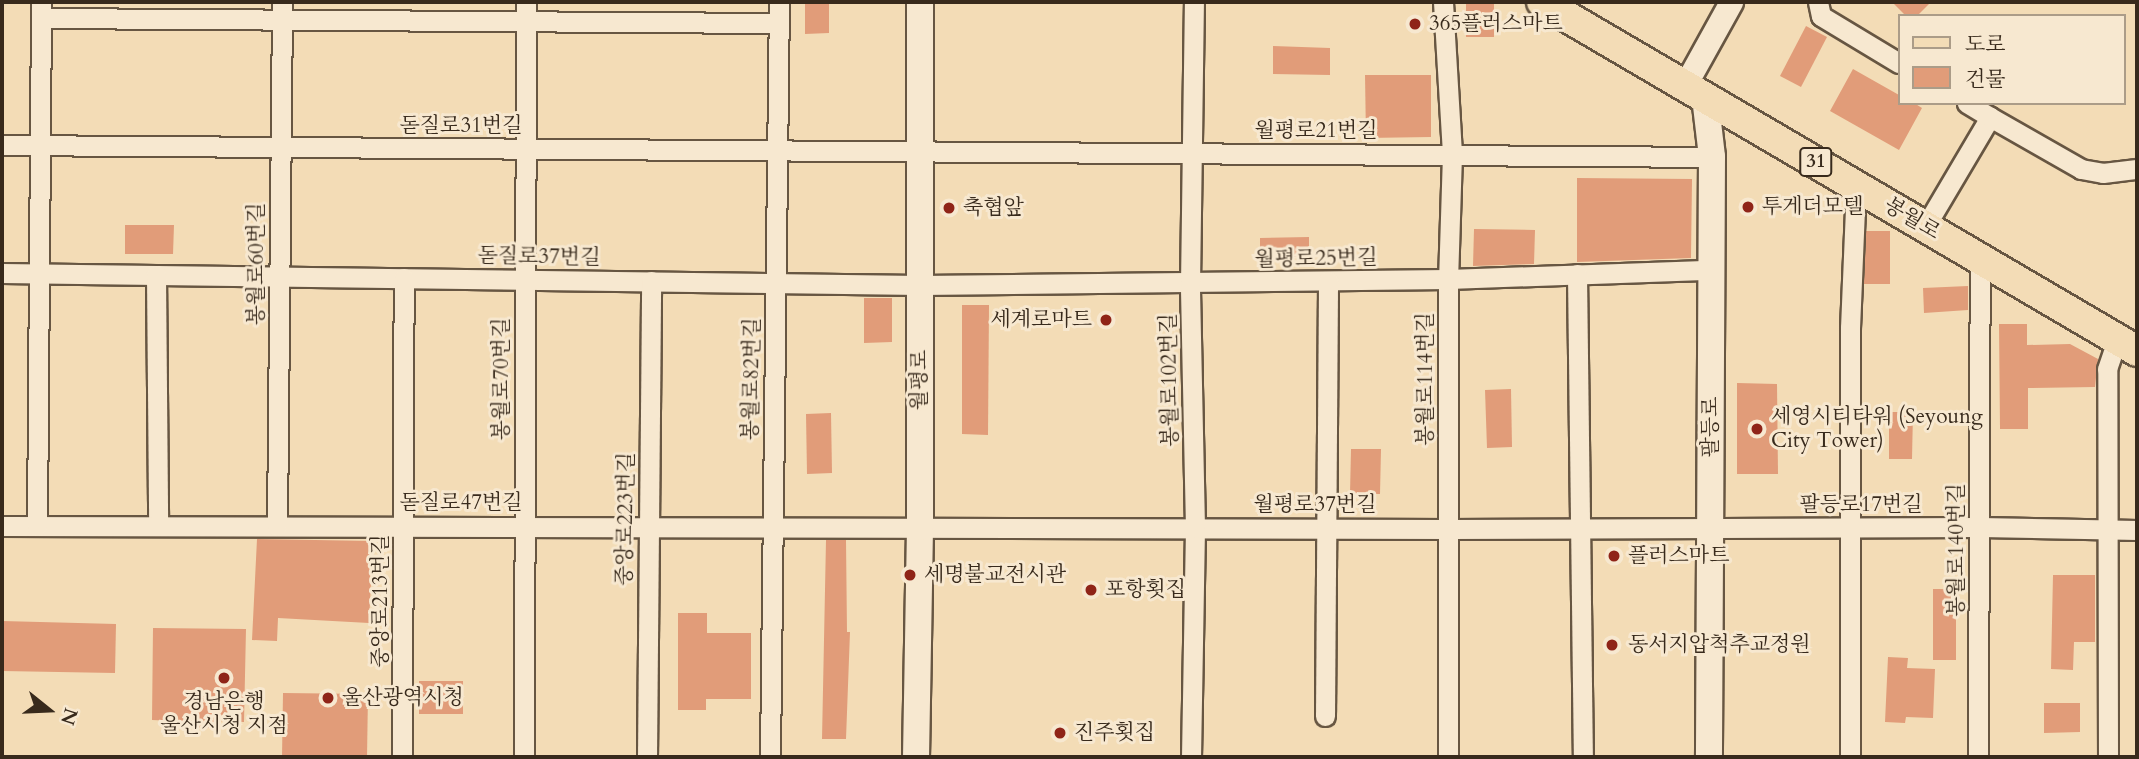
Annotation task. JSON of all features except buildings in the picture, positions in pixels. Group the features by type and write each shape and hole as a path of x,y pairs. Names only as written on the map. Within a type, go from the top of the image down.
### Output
{"main road":[{"name":"월평로","path":"916,757 920,527 920,2"},
{"name":"봉월로","path":"1542,2 1695,83 1856,186 1929,219 1980,260 2131,341"},
{"path":"1581,2 1695,83 1929,219 2131,341"},
{"name":"팔등로","path":"1695,83 1712,158 1709,757"}],"street":[{"name":"봉월로82번길","path":"770,757 779,2"},
{"name":"봉월로102번길","path":"1191,757 1195,528 1191,284 1194,2"},
{"name":"봉월로114번길","path":"1443,2 1452,154 1448,279 1448,757"},
{"path":"1695,83 1731,2"},
{"path":"1818,2 1821,16 1898,62"},
{"path":"37,526 41,10 526,12 779,23"},
{"name":"봉월로60번길","path":"277,526 281,11"},
{"name":"봉월로70번길","path":"524,757 526,12"},
{"path":"1970,105 2081,169 2103,173 2137,169"},
{"path":"1929,219 1990,117"},
{"name":"돋질로31번길","path":"2,145 920,152"},
{"name":"월평로21번길","path":"920,152 1712,158"},
{"path":"1850,757 1850,328 1856,186"},
{"name":"봉월로140번길","path":"1978,757 1980,260"},
{"name":"월평로25번길","path":"920,285 1191,284 1712,270"},
{"name":"돋질로37번길","path":"2,273 920,285"},
{"path":"1577,274 1583,757"},
{"path":"156,275 158,526"},
{"name":"중앙로213번길","path":"402,757 404,278"},
{"name":"중앙로223번길","path":"647,757 651,281"},
{"path":"1325,716 1328,281"},
{"path":"2108,757 2107,369 2131,341"},
{"name":"돋질로47번길","path":"2,526 920,527"},
{"name":"월평로37번길","path":"920,527 1710,528"},
{"name":"팔등로17번길","path":"1710,528 1980,527 2137,530"}],"place":[{"name":"365플러스마트","path":"1415,24"},
{"name":"투게더모텔","path":"1748,207"},
{"name":"축협앞","path":"949,208"},
{"name":"세계로마트","path":"1106,320"},
{"name":"세영시티타워 (Seyoung City Tower)","path":"1757,429"},
{"name":"플러스마트","path":"1614,556"},
{"name":"세명불교전시관","path":"910,575"},
{"name":"포항횟집","path":"1091,590"},
{"name":"동서지압척추교정원","path":"1612,645"},
{"name":"경남은행 울산시청 지점","path":"224,678"},
{"name":"울산광역시청","path":"328,698"},
{"name":"진주횟집","path":"1060,733"}]}
